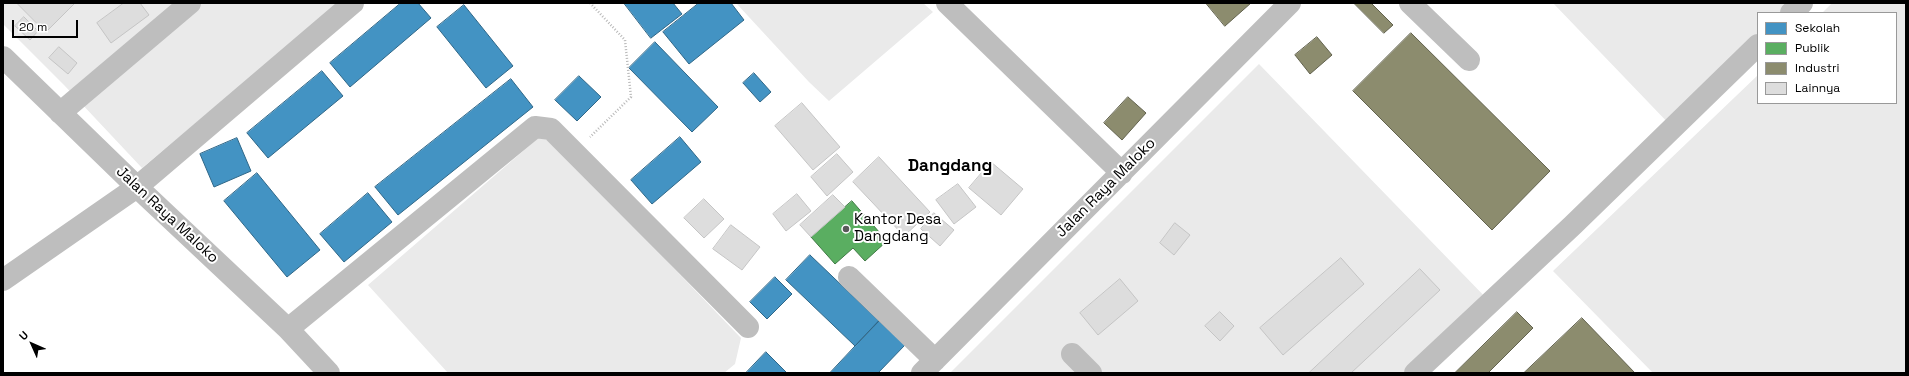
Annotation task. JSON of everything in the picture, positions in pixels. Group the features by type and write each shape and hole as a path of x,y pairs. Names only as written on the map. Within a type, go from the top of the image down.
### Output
{"street":[{"path":"60,113 190,3"},
{"path":"3,280 137,187 353,3"},
{"path":"947,3 1122,173"},
{"name":"Jalan Raya Maloko","path":"929,366 1290,3"},
{"path":"1410,3 1469,60"},
{"path":"1792,12 1802,3"},
{"path":"1415,373 1578,220 1757,46"},
{"name":"Jalan Raya Maloko","path":"3,57 137,187 288,329 329,373"},
{"path":"288,329 535,127 551,129 748,327"},
{"path":"849,277 929,366"},
{"path":"1072,354 1091,373"}],"path":[{"path":"575,153 630,97 625,40 590,3"}],"shaded area":[{"path":"3,3 339,3 142,168 64,85 3,24"},
{"path":"736,3 923,3 933,12 829,101 809,82"},
{"path":"1553,3 1802,3 1793,12 1757,12 1757,47 1673,128"},
{"path":"1832,3 1906,3 1906,373 1653,373 1553,271 1757,76 1757,104 1897,104 1897,12 1823,12"},
{"path":"1259,64 1492,304 1420,373 950,373"},
{"path":"544,133 741,338 735,364 724,373 448,373 368,285"}],"building: Sekolah":[{"path":"401,3 418,3 431,18 350,87 330,63"},
{"path":"624,3 673,3 682,14 651,38"},
{"path":"699,3 731,3 744,20 689,64 663,32"},
{"path":"464,5 513,66 486,88 437,27"},
{"path":"655,42 718,107 692,132 629,68"},
{"path":"322,71 343,96 268,158 247,133"},
{"path":"754,73 771,92 760,102 743,83"},
{"path":"579,76 601,97 577,121 555,100"},
{"path":"511,79 533,107 398,215 375,187"},
{"path":"680,137 701,162 652,204 631,180"},
{"path":"237,138 251,171 214,187 200,154"},
{"path":"257,173 320,250 287,277 224,201"},
{"path":"368,193 392,222 344,262 320,234"},
{"path":"810,255 879,321 855,346 786,280"},
{"path":"775,277 792,294 767,319 750,302"},
{"path":"879,321 905,345 878,373 830,373"},
{"path":"766,352 787,373 747,372"}],"building: Publik":[{"path":"852,201 887,241 865,261 853,248 835,264 811,237"}],"building: Industri":[{"path":"1206,3 1251,3 1225,26"},
{"path":"1354,3 1371,3 1393,25 1384,33"},
{"path":"1411,33 1550,171 1492,230 1353,91"},
{"path":"1317,37 1332,55 1310,74 1295,55"},
{"path":"1128,97 1146,113 1122,140 1104,123"},
{"path":"1517,312 1533,328 1488,373 1455,373"},
{"path":"1582,318 1635,373 1524,373"}],"building: Lainnya":[{"path":"17,3 75,3 46,32"},
{"path":"124,3 140,3 149,15 111,43 97,23"},
{"path":"24,17 38,31 30,40 15,26"},
{"path":"59,47 77,63 68,74 49,58"},
{"path":"802,103 840,147 813,170 775,126"},
{"path":"837,154 853,172 827,196 811,177"},
{"path":"879,157 930,212 904,236 853,182"},
{"path":"991,162 1023,189 1001,215 969,188"},
{"path":"958,184 976,207 954,224 936,200"},
{"path":"797,194 811,211 786,231 773,214"},
{"path":"833,195 845,207 811,237 800,225"},
{"path":"704,199 724,219 704,238 684,218"},
{"path":"934,213 954,230 940,246 921,229"},
{"path":"1175,223 1190,235 1174,255 1160,243"},
{"path":"731,225 760,247 742,270 713,249"},
{"path":"1341,258 1364,284 1283,355 1260,328"},
{"path":"1420,269 1440,290 1351,373 1309,373"},
{"path":"1120,279 1138,301 1098,335 1080,313"},
{"path":"1220,312 1234,326 1220,341 1205,326"}],"place":[{"name":"Kantor Desa Dangdang","path":"846,229"}],"district":[{"name":"Dangdang","path":"950,166"}]}
